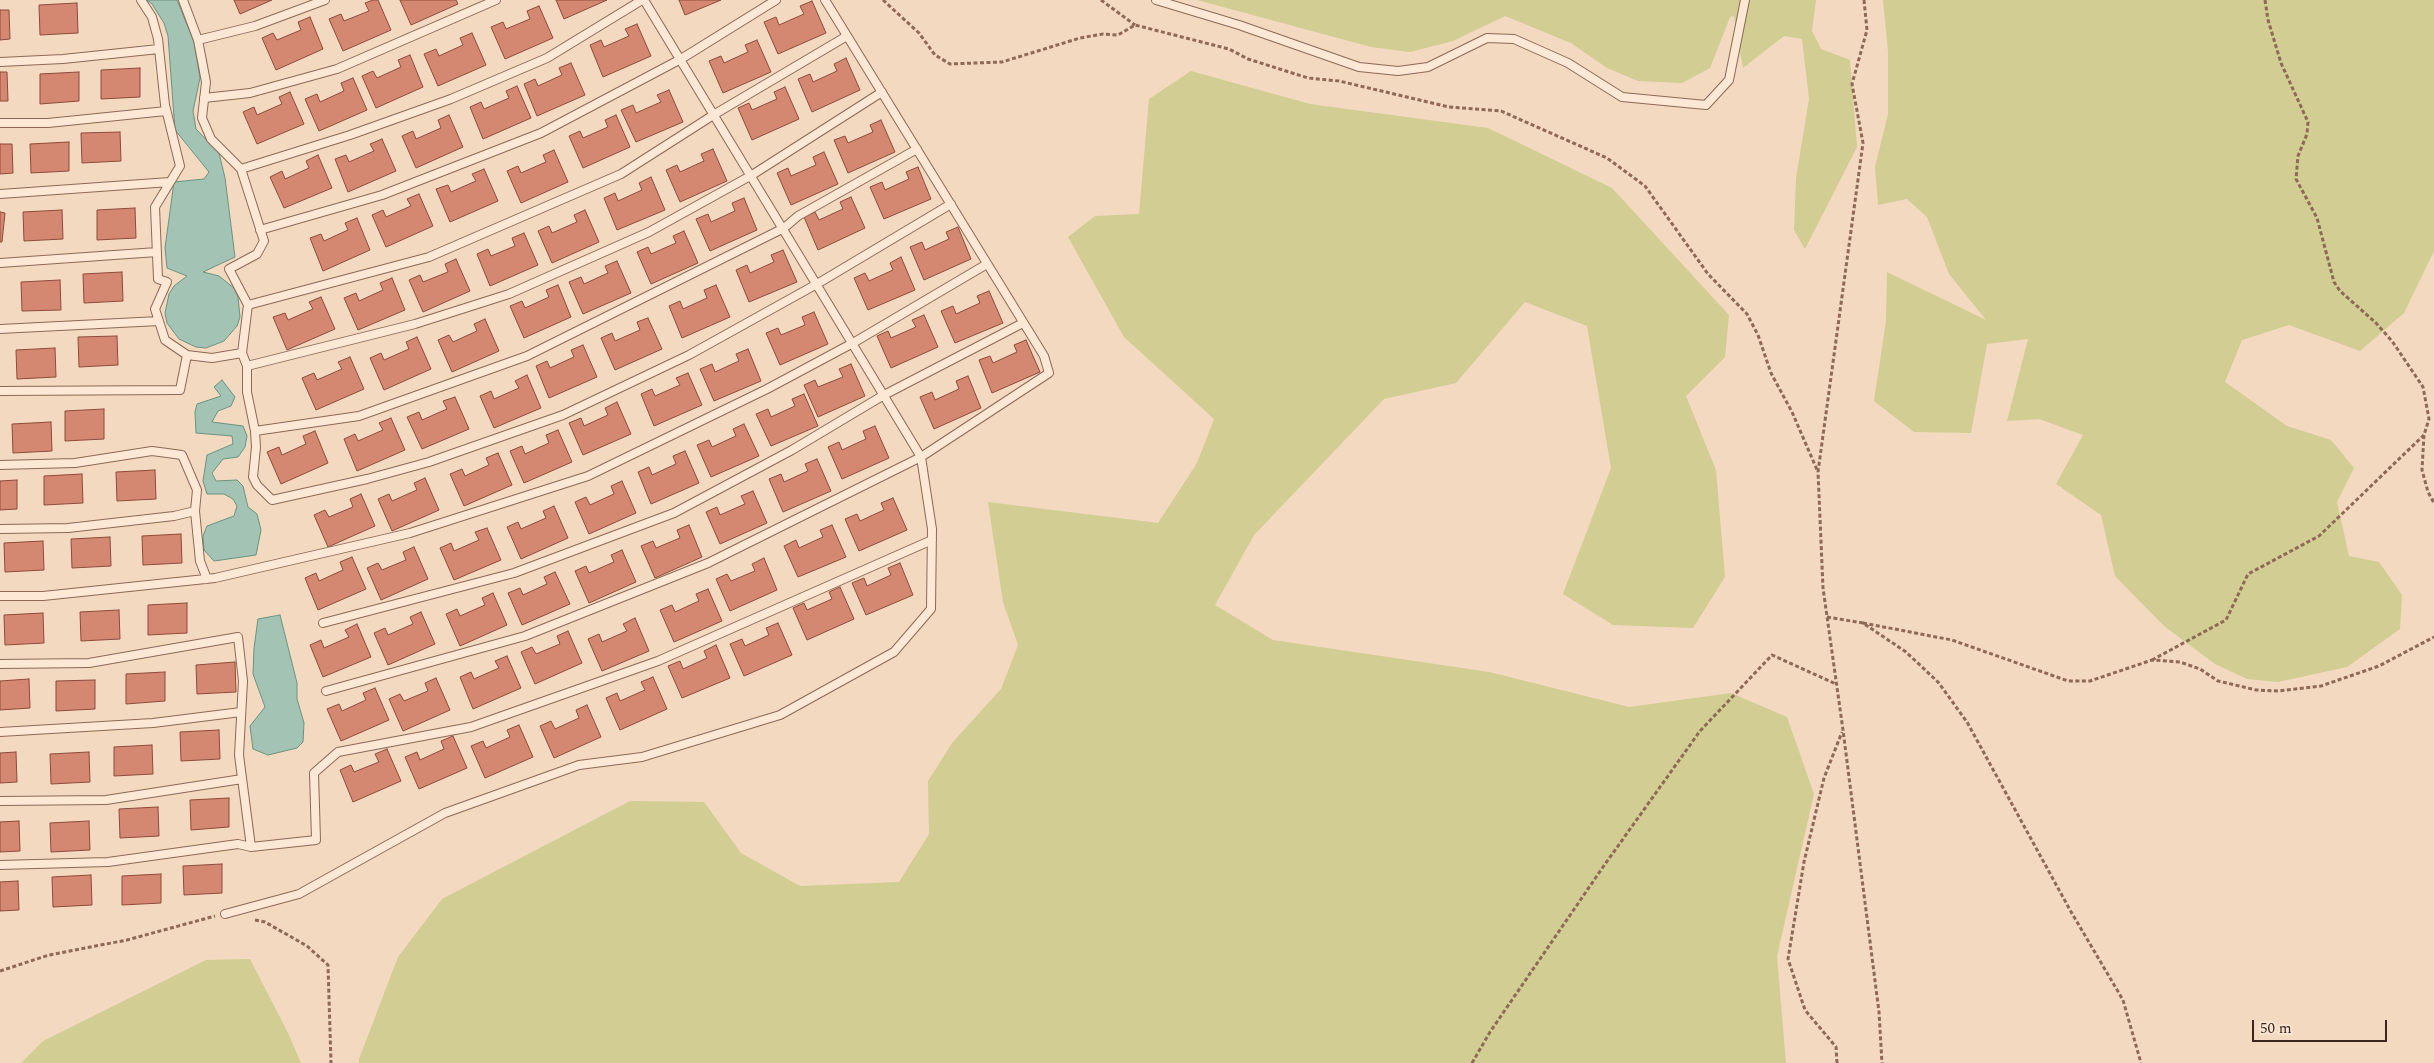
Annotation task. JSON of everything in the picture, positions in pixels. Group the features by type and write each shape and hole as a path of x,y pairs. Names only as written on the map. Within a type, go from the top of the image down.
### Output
{"lane":[{"path":"141,0 152,17 159,49 166,111 180,166 156,208 158,279 167,282 155,309 165,340 188,355 212,358 242,354"},
{"path":"183,0 198,40 206,82 202,118 211,139 241,169 264,241 257,254 229,269 248,305 242,354 247,366 247,392 255,431 256,448 253,477 257,485 272,500 367,479 429,462 563,414 689,355 817,284 951,204"},
{"path":"198,40 255,26 325,0"},
{"path":"204,98 250,94 337,69 496,0"},
{"path":"225,914 299,894 445,813 579,765 642,757 780,716 894,652 931,609 932,540 921,457 752,174 643,0 547,58 452,99 350,135 241,169"},
{"path":"260,230 382,195 540,133 681,59 776,0"},
{"path":"326,691 534,632 708,563 921,457 1049,373 1044,356 825,0"},
{"path":"1156,0 1239,25 1359,67 1398,71 1428,67 1487,38 1514,39 1568,62 1622,97 1706,105 1729,80 1745,0"},
{"path":"248,305 429,257 620,174 715,114 847,36"},
{"path":"0,62 63,59 159,49"},
{"path":"247,366 415,324 509,294 649,232 752,174 882,92"},
{"path":"0,123 48,123 166,111"},
{"path":"255,431 359,416 527,356 717,264 784,228 798,216 918,149"},
{"path":"0,194 170,182"},
{"path":"0,263 157,252"},
{"path":"0,596 43,596 207,579 410,534 588,476 767,389 853,343 987,264"},
{"path":"0,329 159,321"},
{"path":"323,623 514,573 674,513 792,450 884,395 1023,323"},
{"path":"0,391 180,390 188,355"},
{"path":"0,465 75,463 152,451 182,455 197,490 195,510 200,560 207,579"},
{"path":"0,530 68,528 174,516 195,510"},
{"path":"0,865 108,862 238,844 251,847 316,840 314,773 338,752 471,727 658,661 932,540"},
{"path":"0,664 89,663 238,637 242,681 239,755 251,847"},
{"path":"0,732 154,723 241,712"},
{"path":"0,801 106,800 242,778"}],"path":[{"path":"883,0 919,33 935,54 950,64 1002,62 1080,38 1103,34 1118,36 1135,25"},
{"path":"1101,0 1135,25 1229,49 1248,60 1308,78 1339,81 1448,107 1501,111 1607,158 1645,186 1708,274 1746,314 1758,335 1771,373 1792,412 1818,472"},
{"path":"1864,0 1867,30 1852,84 1863,143 1818,472 1823,588 1843,730 1878,1012 1882,1063"},
{"path":"2265,0 2268,20 2281,63 2308,122 2307,134 2298,156 2296,179 2317,218 2334,282 2340,292 2375,322 2392,341 2423,387 2429,419 2424,435 2422,470 2428,492 2434,504"},
{"path":"1827,617 1952,640 2068,681 2090,681 2152,660 2226,620 2248,574 2319,536 2424,435"},
{"path":"1863,623 1906,652 1938,682 1967,722 2070,910 2123,1000 2141,1063"},
{"path":"2152,660 2180,662 2200,669 2218,681 2256,690 2279,691 2321,686 2379,666 2434,637"},
{"path":"1472,1063 1490,1032 1603,867 1700,731 1772,655 1836,684"},
{"path":"1837,1063 1836,1047 1805,1010 1788,960 1804,862 1824,778 1843,730"},
{"path":"0,971 49,955 127,940 225,914"},
{"path":"249,919 265,922 307,946 328,965 330,1063"}],"shaded area":[{"path":"147,0 177,0 194,42 200,78 193,111 196,129 219,153 225,178 235,257 203,272 219,276 234,288 238,297 240,317 237,326 224,341 206,348 196,347 179,339 167,323 165,313 169,294 174,286 187,276 167,268 165,248 174,182 204,179 209,172 175,130 168,36 164,23 152,4"},
{"path":"1197,0 1816,0 1812,31 1821,49 1850,60 1857,147 1805,249 1794,230 1796,178 1809,99 1802,39 1784,36 1743,68 1734,16 1730,17 1710,68 1682,83 1638,81 1607,68 1571,43 1505,16 1453,41 1410,52 1371,47"},
{"path":"1883,0 2434,0 2434,251 2404,313 2360,351 2289,325 2242,340 2225,382 2287,426 2331,440 2354,468 2337,502 2349,556 2379,562 2402,595 2400,629 2347,667 2278,682 2247,679 2215,664 2164,626 2115,576 2101,515 2056,484 2083,435 2039,419 2007,421 2028,339 1987,344 1971,433 1914,432 1874,401 1886,321 1887,272 1986,320 1949,274 1927,217 1907,199 1878,205 1875,167 1888,114 1888,51"},
{"path":"1191,71 1310,104 1488,128 1612,188 1729,315 1725,357 1686,396 1716,470 1725,577 1693,628 1613,625 1563,594 1611,468 1587,326 1525,302 1456,383 1384,399 1254,535 1215,605 1273,640 1489,672 1629,707 1731,693 1787,717 1814,794 1777,956 1786,1063 359,1063 398,957 442,899 630,801 704,802 741,853 800,886 899,882 929,834 928,781 952,743 1001,689 1018,645 1003,602 988,502 1158,523 1197,463 1214,419 1124,337 1068,237 1095,216 1139,214 1149,99"},
{"path":"222,380 235,397 231,406 218,411 212,422 243,426 247,436 245,447 238,457 223,459 212,473 216,481 237,480 243,486 248,507 257,514 261,530 256,555 214,561 204,550 203,536 207,526 234,516 237,506 233,499 224,494 207,494 203,481 207,455 233,444 232,436 196,433 195,412 197,404 221,396 214,387"},
{"path":"280,615 297,683 297,699 304,723 303,742 297,748 268,755 253,749 250,726 265,707 253,674 254,648 258,619"},
{"path":"250,959 288,1033 301,1063 21,1063 43,1041 206,960"}],"building":[{"path":"234,0 272,0 240,14"},
{"path":"378,0 391,30 343,51 329,19 341,14 344,21 369,11 365,3"},
{"path":"400,0 456,0 458,4 411,25"},
{"path":"556,0 607,0 564,19"},
{"path":"679,0 721,0 685,15"},
{"path":"812,1 826,33 778,54 764,22 776,17 779,25 804,14 800,6"},
{"path":"77,3 78,33 40,35 39,5"},
{"path":"539,6 553,38 505,59 491,27 503,22 506,29 530,19 527,11"},
{"path":"0,10 9,10 10,39 0,40"},
{"path":"310,17 323,49 276,70 262,38 273,33 277,40 301,30 298,22"},
{"path":"637,24 651,56 603,77 590,45 601,40 604,47 629,36 625,29"},
{"path":"472,33 486,65 438,86 424,54 436,49 439,56 463,45 460,38"},
{"path":"757,40 771,72 723,93 709,61 721,56 724,63 748,52 745,45"},
{"path":"410,55 423,87 376,108 362,76 373,71 377,78 401,67 398,60"},
{"path":"846,58 860,90 812,112 798,79 810,74 813,82 837,71 834,64"},
{"path":"571,63 585,95 537,116 524,84 535,79 538,86 562,75 559,68"},
{"path":"140,68 140,97 101,99 101,70"},
{"path":"0,72 7,72 8,101 0,101"},
{"path":"79,72 79,101 40,104 40,74"},
{"path":"353,78 367,110 319,131 305,99 317,94 320,102 344,91 341,83"},
{"path":"517,86 531,118 483,139 470,107 481,102 484,109 509,98 506,91"},
{"path":"785,87 799,119 752,140 738,108 749,103 752,110 777,99 774,92"},
{"path":"669,90 683,122 636,142 621,110 633,105 636,113 661,102 657,95"},
{"path":"290,92 304,124 257,144 243,112 254,107 257,115 282,104 279,97"},
{"path":"449,115 463,147 416,168 402,136 413,131 416,139 441,128 438,120"},
{"path":"616,115 630,147 583,168 569,136 580,131 583,138 608,127 605,120"},
{"path":"881,120 895,152 848,173 834,140 845,136 848,143 873,132 870,125"},
{"path":"120,132 121,161 82,163 81,133"},
{"path":"382,139 396,171 348,192 335,159 346,155 349,162 374,151 370,144"},
{"path":"69,142 69,171 31,173 30,144"},
{"path":"0,144 12,144 13,173 0,174"},
{"path":"713,149 727,181 680,202 666,170 677,165 680,172 704,161 701,154"},
{"path":"554,150 568,182 521,203 507,171 518,166 521,173 546,162 543,155"},
{"path":"824,152 838,184 791,205 777,173 788,168 791,176 816,165 813,157"},
{"path":"318,155 332,188 284,208 270,177 282,171 285,179 309,168 306,161"},
{"path":"918,167 931,199 884,219 870,187 882,182 885,190 909,179 906,172"},
{"path":"484,169 498,201 450,222 436,189 448,185 451,192 476,181 472,174"},
{"path":"651,177 665,210 617,230 604,198 615,193 618,201 642,190 639,183"},
{"path":"419,194 433,226 386,247 372,215 383,210 386,217 411,206 407,199"},
{"path":"851,197 865,228 818,250 804,217 815,212 819,220 843,209 840,202"},
{"path":"744,198 757,230 710,251 696,219 708,214 711,222 735,211 732,203"},
{"path":"135,208 136,238 97,240 97,210"},
{"path":"62,210 63,239 24,241 23,212"},
{"path":"585,210 599,242 552,263 538,231 549,226 552,233 577,222 574,215"},
{"path":"0,212 5,213 2,242 0,242"},
{"path":"357,218 370,250 323,271 310,238 321,234 324,241 348,230 345,223"},
{"path":"958,227 971,259 924,280 910,247 922,242 925,250 949,239 946,232"},
{"path":"684,231 698,263 651,284 637,252 648,247 651,254 676,243 673,236"},
{"path":"524,233 538,265 490,286 477,254 488,249 491,256 515,246 512,238"},
{"path":"783,250 797,282 749,302 736,270 747,265 750,273 774,262 771,255"},
{"path":"901,257 915,290 868,310 854,278 865,273 869,281 893,270 890,263"},
{"path":"456,259 470,291 423,312 409,280 420,275 423,282 448,272 445,264"},
{"path":"617,261 631,293 583,314 569,282 581,277 584,284 608,273 605,266"},
{"path":"122,272 123,301 84,303 83,274"},
{"path":"392,278 405,310 358,330 344,298 356,293 359,301 383,290 380,283"},
{"path":"60,280 61,310 22,311 21,282"},
{"path":"558,285 571,317 524,338 510,306 522,301 525,308 549,297 546,290"},
{"path":"716,285 730,317 682,338 669,306 680,301 683,309 707,298 704,290"},
{"path":"989,291 1003,323 955,343 941,311 953,306 956,314 980,303 977,296"},
{"path":"321,297 335,329 287,350 273,317 285,313 288,320 313,309 309,302"},
{"path":"814,312 828,344 780,365 766,333 778,328 781,335 805,325 802,317"},
{"path":"924,315 938,347 891,368 877,336 888,331 891,338 916,327 912,320"},
{"path":"648,318 662,349 615,370 601,338 612,333 615,341 640,330 637,322"},
{"path":"485,319 499,351 452,372 438,340 449,335 453,342 477,331 474,324"},
{"path":"117,336 118,365 79,367 78,337"},
{"path":"417,337 431,369 384,390 370,358 381,353 384,360 409,349 406,342"},
{"path":"1026,340 1040,372 992,393 979,360 990,356 993,363 1017,352 1014,345"},
{"path":"583,345 597,377 549,398 536,366 547,361 550,368 574,357 571,350"},
{"path":"55,348 56,377 17,379 16,350"},
{"path":"748,349 761,381 714,401 700,369 712,364 715,372 739,361 736,354"},
{"path":"350,357 364,389 316,410 302,378 314,373 317,380 342,369 338,362"},
{"path":"851,364 865,396 818,417 804,385 815,380 818,387 843,377 839,369"},
{"path":"688,373 702,405 654,426 641,394 652,389 655,396 680,385 676,378"},
{"path":"527,375 541,408 494,428 480,396 491,391 494,399 519,388 515,381"},
{"path":"968,376 981,408 934,429 920,397 932,392 935,400 959,389 956,381"},
{"path":"804,394 818,426 771,446 756,414 768,409 771,417 795,406 792,399"},
{"path":"455,397 469,429 422,449 407,417 419,412 422,420 447,409 443,401"},
{"path":"617,402 631,434 583,455 569,423 581,418 584,426 608,415 605,408"},
{"path":"104,409 104,439 65,441 65,411"},
{"path":"391,418 405,450 357,471 344,439 355,434 358,441 383,430 379,423"},
{"path":"51,422 52,451 13,453 12,424"},
{"path":"744,424 759,456 711,477 697,445 709,440 712,447 736,436 733,429"},
{"path":"875,426 889,458 842,479 828,447 839,442 842,450 866,439 863,431"},
{"path":"558,430 572,462 524,483 510,451 522,446 525,454 549,443 546,435"},
{"path":"315,431 328,463 281,484 267,452 279,447 282,455 306,444 303,436"},
{"path":"685,451 699,483 651,504 638,472 649,467 652,475 676,464 673,456"},
{"path":"498,453 512,485 464,506 450,474 462,469 465,476 489,465 486,458"},
{"path":"817,459 831,491 783,512 769,479 781,474 784,482 808,471 805,464"},
{"path":"155,470 156,499 117,501 116,472"},
{"path":"82,474 83,503 44,505 44,476"},
{"path":"425,478 439,510 392,531 378,499 389,494 392,501 417,490 414,483"},
{"path":"17,480 17,509 0,510 0,481"},
{"path":"622,481 636,513 589,534 575,502 586,497 590,505 614,494 611,486"},
{"path":"753,491 767,523 720,544 706,512 717,507 720,515 745,504 741,496"},
{"path":"361,494 375,526 328,547 314,515 325,510 329,517 353,507 350,499"},
{"path":"893,498 907,530 859,551 845,519 857,514 860,521 884,510 881,503"},
{"path":"554,506 568,538 521,559 507,527 518,522 521,529 546,518 543,511"},
{"path":"689,525 702,557 655,578 641,546 653,541 656,548 680,538 677,530"},
{"path":"832,525 846,557 798,577 784,546 796,540 799,548 823,537 820,530"},
{"path":"487,528 501,560 454,580 440,548 451,543 454,551 479,540 475,532"},
{"path":"181,534 182,563 143,565 142,536"},
{"path":"110,537 111,566 72,568 71,539"},
{"path":"43,541 44,570 5,572 4,543"},
{"path":"414,547 428,579 381,600 367,568 378,563 382,570 406,560 403,552"},
{"path":"622,550 636,582 589,603 575,571 586,566 589,573 614,562 611,555"},
{"path":"352,557 366,589 318,610 305,578 316,573 319,581 343,570 340,562"},
{"path":"764,558 777,590 730,611 716,579 727,574 731,581 755,571 752,564"},
{"path":"900,563 913,595 866,615 852,583 864,578 867,586 891,575 888,568"},
{"path":"555,572 570,604 522,625 508,593 520,588 523,595 547,584 544,577"},
{"path":"840,587 854,619 807,640 793,608 804,603 807,610 832,599 829,592"},
{"path":"708,589 722,621 674,642 660,610 672,605 675,612 699,601 696,594"},
{"path":"493,593 507,625 460,646 446,614 457,609 460,616 485,605 482,598"},
{"path":"187,603 187,633 148,635 148,605"},
{"path":"119,610 120,639 81,641 80,612"},
{"path":"421,612 435,644 388,665 374,633 385,628 388,635 413,624 410,617"},
{"path":"43,613 44,643 5,645 4,615"},
{"path":"635,618 649,651 602,671 588,639 599,634 602,642 627,631 623,624"},
{"path":"778,623 792,655 744,676 730,644 742,639 745,646 769,635 766,628"},
{"path":"357,624 371,657 323,677 310,645 321,640 324,648 349,637 345,630"},
{"path":"568,631 582,663 535,684 521,652 532,647 536,654 560,644 557,636"},
{"path":"716,645 730,678 682,698 668,666 680,661 683,669 707,658 704,651"},
{"path":"507,656 521,688 473,709 460,677 471,672 474,679 499,668 495,661"},
{"path":"235,662 236,692 197,694 196,665"},
{"path":"165,672 165,701 126,704 126,674"},
{"path":"653,677 667,709 620,730 606,698 617,693 620,701 645,690 641,682"},
{"path":"436,678 450,710 403,731 389,699 400,694 404,701 428,691 425,683"},
{"path":"29,679 30,708 0,710 0,681"},
{"path":"95,680 95,709 56,711 56,681"},
{"path":"375,688 389,720 341,741 327,709 339,704 342,711 366,700 363,693"},
{"path":"587,705 601,737 554,758 540,726 551,721 555,729 579,718 576,710"},
{"path":"519,725 533,757 485,778 471,746 483,741 486,748 510,737 507,730"},
{"path":"219,730 220,759 181,761 180,732"},
{"path":"453,736 467,768 419,789 405,757 417,752 420,760 444,749 441,741"},
{"path":"152,745 153,774 114,776 114,747"},
{"path":"387,749 401,781 353,802 340,770 351,765 354,772 379,762 375,754"},
{"path":"16,752 17,782 0,783 0,753"},
{"path":"89,752 90,782 51,784 50,754"},
{"path":"229,798 229,827 191,830 190,800"},
{"path":"158,807 159,836 120,838 119,809"},
{"path":"19,821 20,851 0,852 0,822"},
{"path":"89,821 90,850 51,852 50,823"},
{"path":"222,864 222,893 184,895 183,866"},
{"path":"161,874 161,903 122,905 122,876"},
{"path":"91,875 92,905 53,907 52,877"},
{"path":"18,881 19,910 0,911 0,882"}]}
